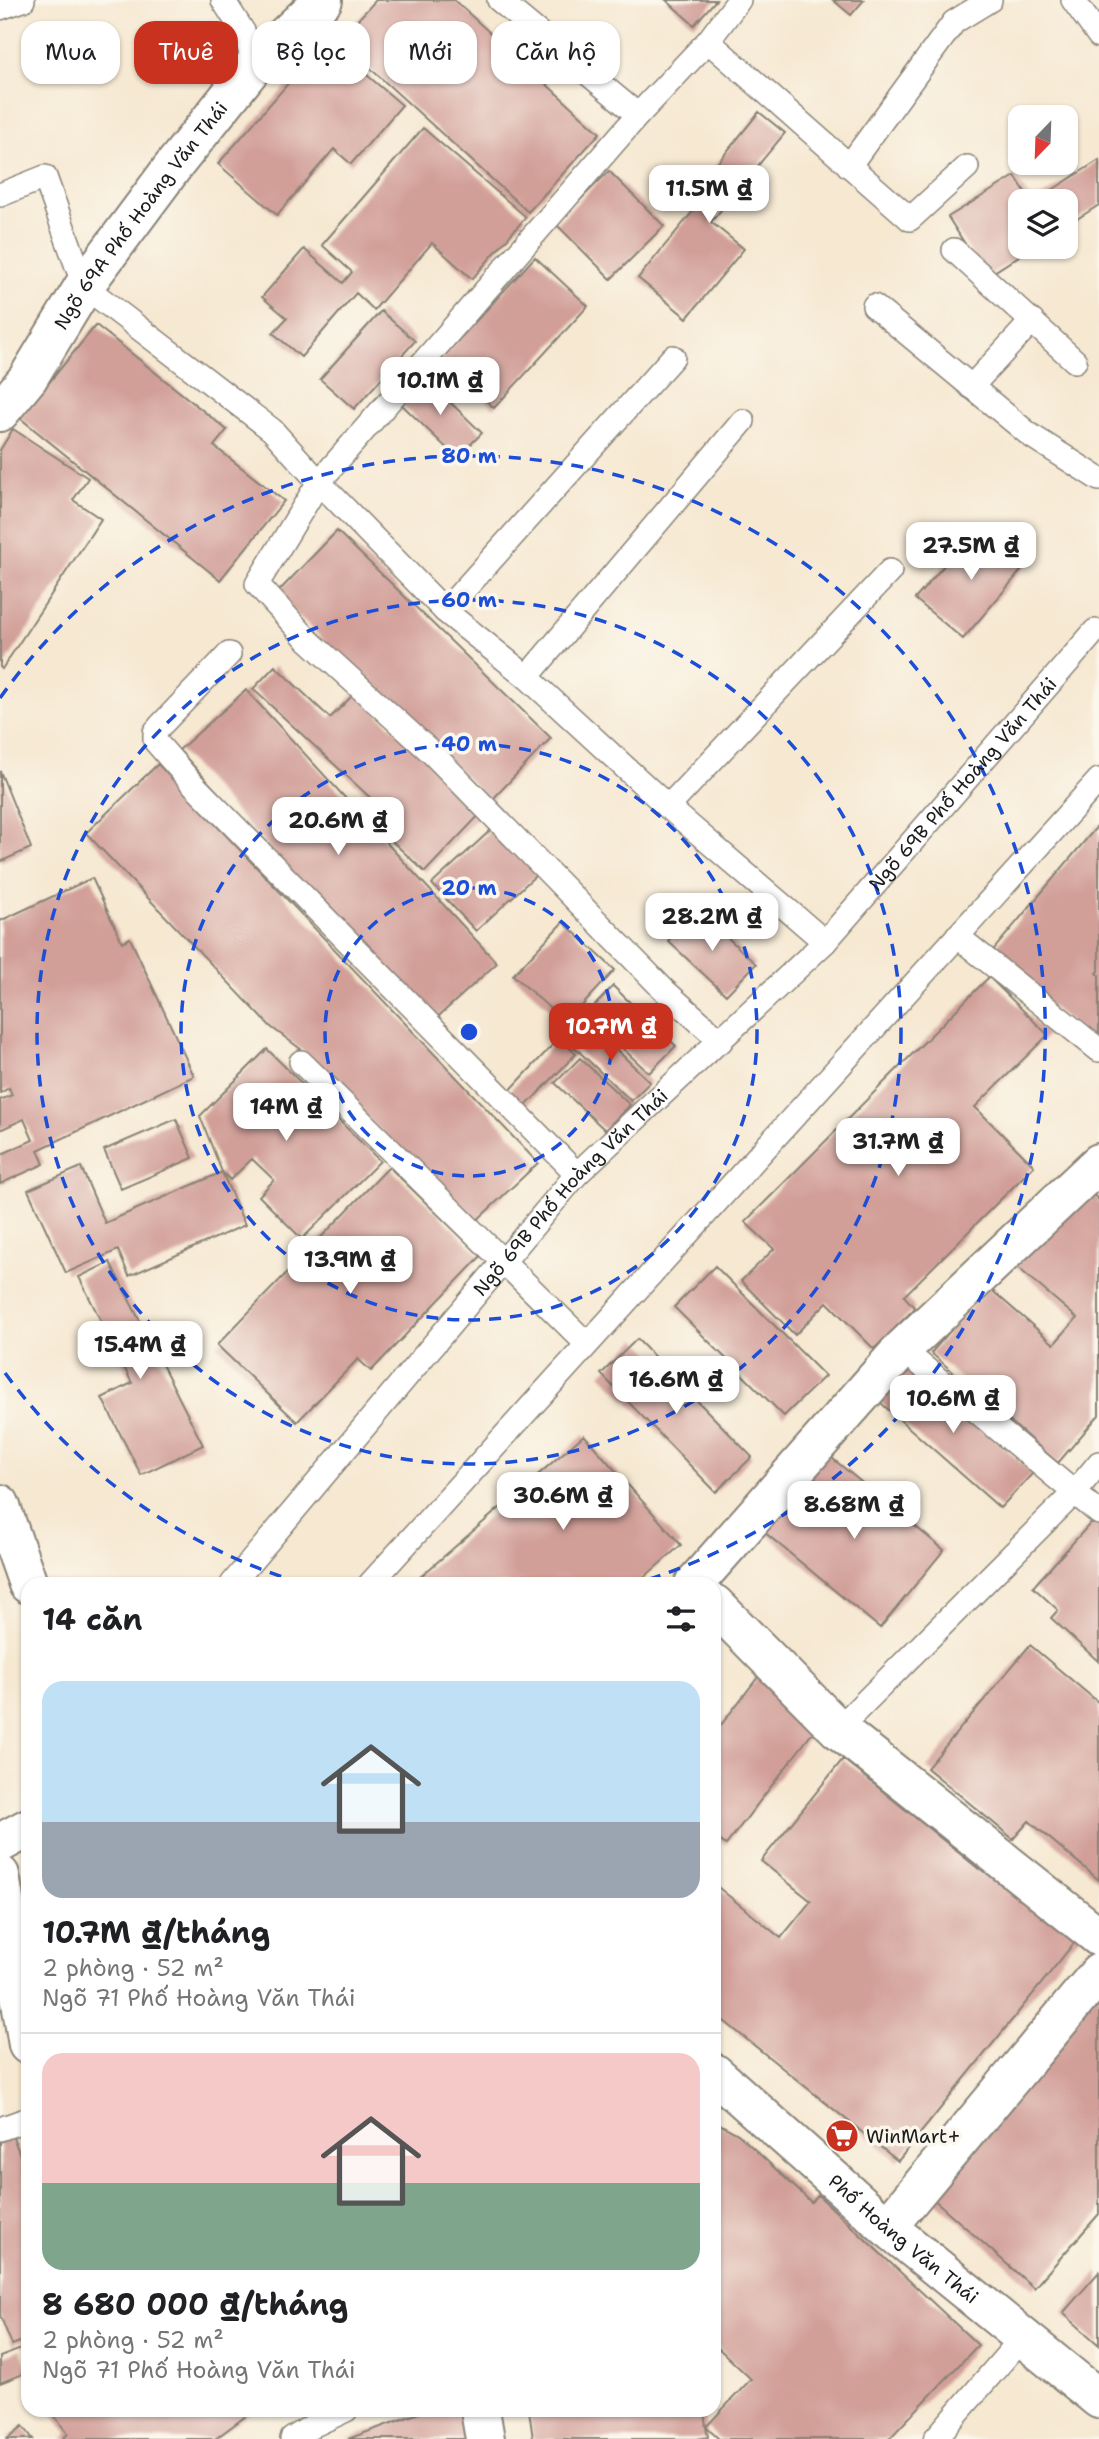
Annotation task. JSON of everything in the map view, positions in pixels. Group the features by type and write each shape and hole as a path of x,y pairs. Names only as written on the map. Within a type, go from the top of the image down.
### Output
{"street":[{"name":"Ngõ 69A Phố Hoàng Văn Thái","path":"301,21 323,0"},
{"name":"Ngõ 69A Phố Hoàng Văn Thái","path":"0,412 27,378 84,286 172,168 252,68"},
{"path":"700,1577 902,1349 1099,1163"},
{"path":"0,1504 26,1577"},
{"path":"721,1611 838,1730 1099,1937"},
{"path":"0,1843 21,1832"},
{"path":"0,1875 21,2002"},
{"path":"887,2227 1099,1973"},
{"name":"Phố Hoàng Văn Thái","path":"721,2079 887,2227 1099,2399"},
{"path":"481,2417 485,2439"}],"lane":[{"path":"0,8 23,0"},
{"path":"223,0 244,33 252,56"},
{"path":"499,0 638,115"},
{"path":"721,1041 665,991 432,753 308,640 257,584 318,482 638,115 708,41 740,0"},
{"path":"849,166 954,22 990,0"},
{"path":"1073,0 1099,36"},
{"path":"708,41 910,219 967,167"},
{"path":"0,195 45,177 84,286 272,430 318,482 445,611 527,677 668,807 825,942"},
{"path":"954,250 1075,360"},
{"path":"874,306 1030,435 1099,479"},
{"path":"971,387 1032,321"},
{"path":"445,611 673,357"},
{"path":"527,677 743,421"},
{"path":"668,807 890,571"},
{"name":"Ngõ 69B Phố Hoàng Văn Thái","path":"238,1577 577,1174 825,942 1096,631"},
{"path":"229,654 160,726 155,732 155,741 190,781 577,1174"},
{"path":"376,1577 1099,780"},
{"path":"957,936 1099,1050"},
{"path":"301,1062 587,1344"},
{"path":"902,1349 1099,1513"},
{"path":"838,1730 1074,1493 1099,1463"},
{"path":"0,2129 21,2122"},
{"path":"935,2439 1022,2338"},
{"path":"292,2439 331,2417"}],"building":[{"path":"376,0 454,0 491,34 491,84 546,84 600,133 528,212 387,84 477,84 477,21 384,21 384,81 370,68 370,21 357,21"},
{"path":"666,0 716,0 694,25"},
{"path":"833,0 864,0 851,15"},
{"path":"370,78 402,105 351,164 334,149 277,215 218,164 288,84 370,84"},
{"path":"759,112 785,133 711,222 744,249 687,318 638,278 695,209 686,202"},
{"path":"423,128 526,217 472,279 432,243 374,310 356,293 301,357 273,333 287,318 262,297 304,249 343,283 352,272 322,245"},
{"path":"1099,160 1099,205 1078,218 1078,189 1054,189"},
{"path":"609,171 664,226 611,279 556,224"},
{"path":"1015,176 1023,189 1008,189 1008,259 1014,259 986,277 948,217"},
{"path":"535,257 588,306 494,408 441,359"},
{"path":"381,311 415,341 354,409 320,379"},
{"path":"96,325 227,430 214,446 284,501 220,580 20,418"},
{"path":"423,376 482,433 457,458 398,401"},
{"path":"13,429 88,478 73,500 101,519 2,669 0,450"},
{"path":"979,525 1026,565 963,639 915,599"},
{"path":"337,531 551,738 491,801 276,594"},
{"path":"275,666 330,718 355,693 483,811 425,872 364,815 376,803 253,689"},
{"path":"246,690 497,963 430,1024 179,750"},
{"path":"158,764 538,1163 474,1223 302,1050 271,1027 86,833"},
{"path":"0,771 31,848 0,862"},
{"path":"1099,824 1097,973 1099,1046 989,955"},
{"path":"493,828 537,874 476,931 432,884"},
{"path":"92,878 122,942 130,938 194,1076 38,1150 44,1164 0,1184 0,1155 33,1140 24,1119 0,1130 0,1100 12,1095 9,1088 0,1093 0,921"},
{"path":"698,910 756,964 726,995 668,941"},
{"path":"563,922 615,970 566,1023 513,975"},
{"path":"989,977 1048,1035 975,1107 1034,1166 904,1296 915,1308 874,1349 827,1302 795,1335 741,1281 774,1249 745,1222"},
{"path":"613,986 642,1014 615,1042 586,1015"},
{"path":"646,1017 676,1046 649,1073 619,1045"},
{"path":"591,1025 650,1082 631,1101 572,1045"},
{"path":"559,1038 576,1054 519,1113 503,1098"},
{"path":"267,1049 380,1161 302,1239 259,1196 274,1180 252,1159 230,1180 222,1172 200,1116"},
{"path":"580,1058 630,1105 605,1130 555,1083"},
{"path":"176,1119 193,1158 121,1189 104,1150"},
{"path":"81,1167 105,1223 222,1172 245,1225 129,1276 118,1250 66,1273 28,1190"},
{"path":"389,1167 481,1256 371,1371 358,1359 297,1422 217,1345"},
{"path":"1085,1187 1099,1200 1099,1415 1058,1463 931,1353 988,1287 1054,1344 1077,1318 1016,1266"},
{"path":"110,1262 203,1445 141,1475 102,1398 132,1383 79,1277"},
{"path":"715,1266 825,1376 784,1416 674,1307"},
{"path":"637,1339 752,1457 716,1492 601,1374"},
{"path":"907,1361 1033,1473 1000,1508 874,1397"},
{"path":"584,1435 681,1545 645,1577 420,1577"},
{"path":"827,1454 944,1550 880,1628 763,1531"},
{"path":"1096,1517 1099,1520 1099,1662 1051,1618 1058,1610 1033,1587"},
{"path":"1030,1645 1099,1703 1099,1880 1029,1821 1013,1839 927,1768"},
{"path":"762,1672 823,1719 726,1845 721,1841 721,1725"},
{"path":"843,1759 979,1869 989,1857 1083,1932 898,2161 721,2019 721,1890 781,1938 811,1901 761,1861"},
{"path":"1099,1989 1099,2214 1034,2288 922,2189"},
{"path":"721,2125 738,2134 811,2202 818,2195 978,2345 889,2439 719,2439 706,2427 715,2417 721,2417 721,2411 751,2379 721,2351"},
{"path":"13,2137 21,2158 21,2342 12,2345 0,2315 0,2142"},
{"path":"1099,2272 1099,2345 1063,2313"},
{"path":"21,2349 21,2375 0,2383 0,2357"},
{"path":"55,2417 245,2417 215,2439 62,2439 68,2434"},
{"path":"408,2417 464,2417 472,2439 348,2439"},
{"path":"530,2417 705,2417 708,2437 697,2439 533,2439"},
{"path":"23,2426 33,2439 7,2439"}],"place":[{"name":"WinMart+","path":"842,2136"}]}
